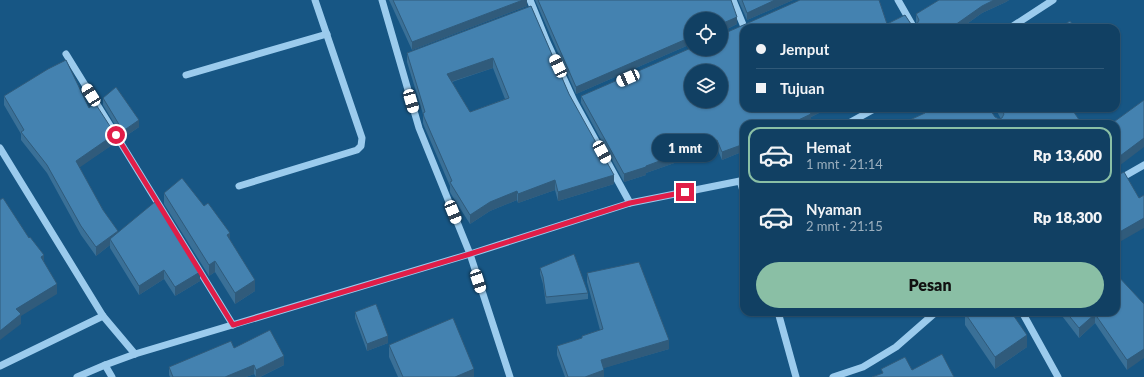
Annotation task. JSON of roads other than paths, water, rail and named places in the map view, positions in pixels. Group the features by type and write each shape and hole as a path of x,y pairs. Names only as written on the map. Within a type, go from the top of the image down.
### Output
{"street":[{"path":"239,186 357,150 361,146 362,138 315,0"},
{"path":"382,0 419,128 470,254 510,377"},
{"path":"530,0 547,42 630,203"},
{"path":"734,0 743,24"},
{"path":"898,0 912,24"},
{"path":"1016,24 1053,0"},
{"path":"526,12 534,9"},
{"path":"186,75 327,34"},
{"path":"66,54 233,325"},
{"path":"399,60 407,57"},
{"path":"854,120 869,112"},
{"path":"0,148 102,316 136,354"},
{"path":"1120,179 1144,165"},
{"path":"77,377 136,354 470,254 630,203 740,180"},
{"path":"0,366 102,316"},
{"path":"779,316 796,377"},
{"path":"833,377 863,367 896,347 931,316"},
{"path":"1024,316 1058,377"},
{"path":"106,365 112,377"}]}
